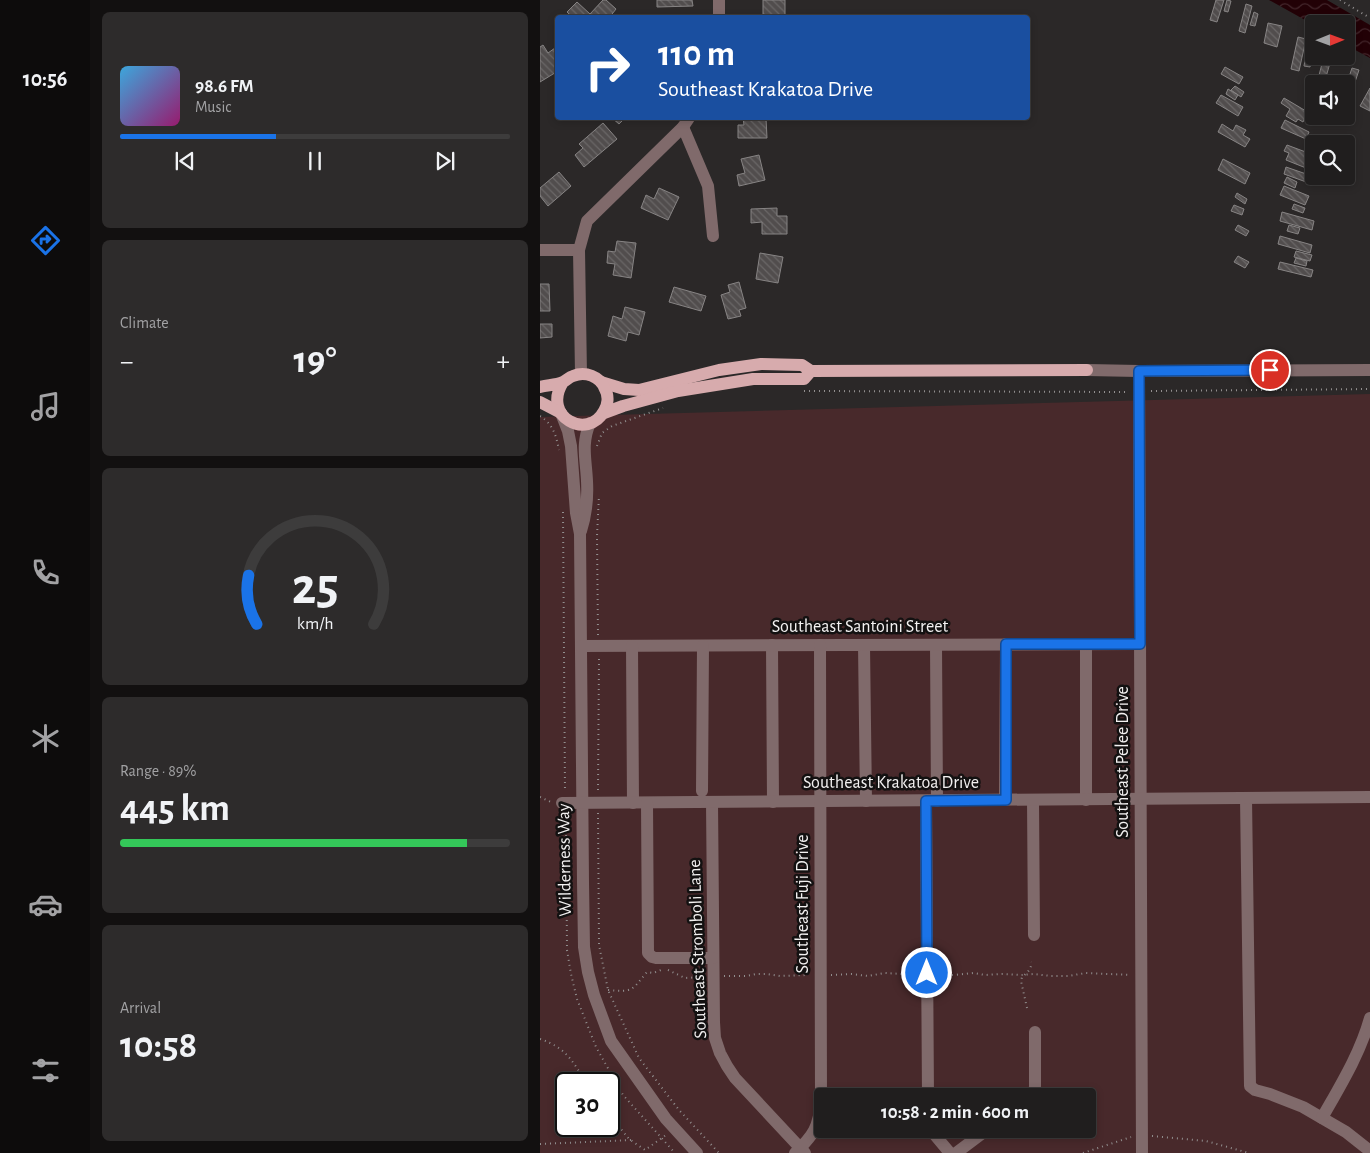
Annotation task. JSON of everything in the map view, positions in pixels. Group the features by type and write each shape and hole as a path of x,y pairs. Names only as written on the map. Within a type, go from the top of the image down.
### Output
{"main road":[{"path":"601,382 624,390 639,390 719,370 761,364 802,364 811,371 1087,370"},
{"path":"604,413 678,390 753,379 804,379 811,371"},
{"path":"581,374 594,376 606,389 608,397 604,413 590,423 582,424 566,419 561,413 557,397 563,382 570,376 581,374"},
{"path":"540,387 563,382"},
{"path":"540,402 561,413"}],"street":[{"path":"719,0 720,15"},
{"path":"581,374 579,250 587,221 686,122 708,186 713,236"},
{"path":"540,250 579,250"},
{"path":"1087,370 1370,370"},
{"name":"Southeast Pelee Drive","path":"1139,371 1142,1153"},
{"name":"Wilderness Way","path":"561,413 568,431 574,475 576,514 580,534 584,947 594,996 611,1041 666,1119 697,1153"},
{"name":"Wilderness Way","path":"580,534 586,514 587,482 584,453 585,436 590,423"},
{"path":"928,1088 927,973 936,644"},
{"path":"1006,644 1006,800"},
{"path":"1086,644 1086,800"},
{"name":"Southeast Santoini Street","path":"581,646 1140,644"},
{"path":"772,645 773,802"},
{"name":"Southeast Fuji Drive","path":"800,1151 817,1127 820,1114 820,645"},
{"path":"864,645 866,801"},
{"path":"632,646 633,803"},
{"path":"702,646 702,791"},
{"name":"Southeast Krakatoa Drive","path":"562,803 1370,797"},
{"path":"1246,798 1250,1086 1255,1090 1303,1107 1346,1132 1370,1151"},
{"path":"1033,800 1034,935"},
{"name":"Southeast Stromboli Lane","path":"712,802 714,1022 716,1038 720,1053 735,1078 800,1151"},
{"path":"647,803 648,953 652,958 713,958"},
{"path":"1322,1118 1356,1058 1370,1018"},
{"path":"1035,1032 1035,1088"},
{"path":"937,1138 950,1153"},
{"path":"956,1153 976,1138"}],"path":[{"path":"1340,0 1370,18"},
{"path":"801,391 1138,392 1370,389"},
{"path":"596,448 602,433 612,426 662,408"},
{"path":"599,488 600,505 597,536 599,946 608,990 639,1058 679,1110 719,1153"},
{"path":"1027,1008 1021,981 1022,977 1032,966 1031,962"},
{"path":"608,990 624,991 634,988 647,972 653,973 662,970 670,970 685,978 756,974 780,976 788,974 851,974 868,976 885,973 954,975 974,972 985,975 1039,974 1068,976 1086,973 1141,976"},
{"path":"540,1039 553,1044 569,1057 580,1072"},
{"path":"620,1128 629,1139 645,1150 675,1129"},
{"path":"1083,1153 1142,1133 1164,1138 1206,1142 1249,1153"},
{"path":"540,1144 632,1140"}],"shaded area":[{"path":"1370,394 1370,1153 540,1153 540,417"}],"water":[{"path":"1269,0 1327,0 1353,15 1305,15 1305,20"},
{"path":"1355,16 1370,25 1370,58 1355,50"}],"building":[{"path":"603,0 606,0 616,9 611,15 570,15 567,12 577,2 590,14"},
{"path":"657,0 692,0 693,6 657,7"},
{"path":"763,0 785,0 785,15 763,15"},
{"path":"1216,0 1224,0 1217,22 1210,20"},
{"path":"1227,0 1231,1 1228,12 1224,11"},
{"path":"1246,4 1252,6 1245,33 1239,31"},
{"path":"1254,12 1258,14 1255,26 1250,25"},
{"path":"1268,23 1282,26 1277,47 1264,43"},
{"path":"1298,37 1305,39 1299,71 1291,69"},
{"path":"543,45 548,53 555,48 555,73 540,82 540,47"},
{"path":"1322,65 1329,65 1327,75 1319,75"},
{"path":"1225,67 1243,77 1239,84 1221,74"},
{"path":"1352,68 1359,70 1355,82 1355,75 1350,75"},
{"path":"1235,86 1244,92 1241,97 1231,90"},
{"path":"1370,88 1370,111 1360,106"},
{"path":"1228,89 1238,95 1235,100 1226,94"},
{"path":"1221,95 1243,107 1238,116 1216,103"},
{"path":"1284,98 1305,110 1303,122 1298,119 1296,122 1286,116 1290,109 1281,103"},
{"path":"614,120 623,120 619,124"},
{"path":"743,120 766,120 767,138 738,138 738,125 744,125"},
{"path":"1285,120 1309,132 1308,135 1305,135 1305,139 1281,128"},
{"path":"603,123 617,139 584,167 575,155 583,148 579,144"},
{"path":"1222,124 1233,131 1236,125 1246,130 1243,135 1250,139 1245,147 1218,132"},
{"path":"1287,145 1305,152 1305,168 1286,160 1289,153 1284,151"},
{"path":"759,155 765,180 739,186 737,175 745,173 741,159"},
{"path":"1223,159 1250,173 1245,184 1218,170"},
{"path":"1286,167 1305,174 1305,182 1284,174"},
{"path":"559,172 571,186 548,206 540,196 540,188"},
{"path":"1287,177 1297,182 1295,188 1284,183"},
{"path":"1284,186 1309,196 1305,205 1280,195"},
{"path":"659,188 679,197 668,220 641,208 646,195 654,199"},
{"path":"1237,193 1247,199 1245,204 1235,197"},
{"path":"1294,204 1305,208 1303,213 1292,209"},
{"path":"1234,205 1244,209 1242,215 1231,211"},
{"path":"777,208 777,216 787,216 787,234 762,234 762,222 751,223 751,209"},
{"path":"1282,212 1314,221 1312,230 1280,221"},
{"path":"1238,225 1249,231 1246,236 1235,230"},
{"path":"1289,225 1300,228 1298,234 1287,231"},
{"path":"1280,236 1312,245 1310,253 1278,244"},
{"path":"617,241 636,243 631,278 613,275 615,264 607,263 608,251 615,252"},
{"path":"1296,251 1312,255 1310,261 1294,257"},
{"path":"760,253 783,257 778,283 756,279"},
{"path":"1238,256 1249,262 1245,268 1234,262"},
{"path":"1296,258 1307,261 1306,266 1294,263"},
{"path":"1280,262 1313,270 1311,277 1278,269"},
{"path":"739,282 746,308 739,310 741,316 728,319 721,295 730,292 728,285"},
{"path":"540,284 549,284 550,311 540,311"},
{"path":"674,287 706,296 701,311 669,302"},
{"path":"625,307 645,312 639,335 628,332 626,341 608,336 613,316 622,319"},
{"path":"540,324 552,324 552,337 540,338"}],"route":[{"path":"927,973 926,801 1006,800 1006,644 1140,644 1139,371 1270,370"}]}
